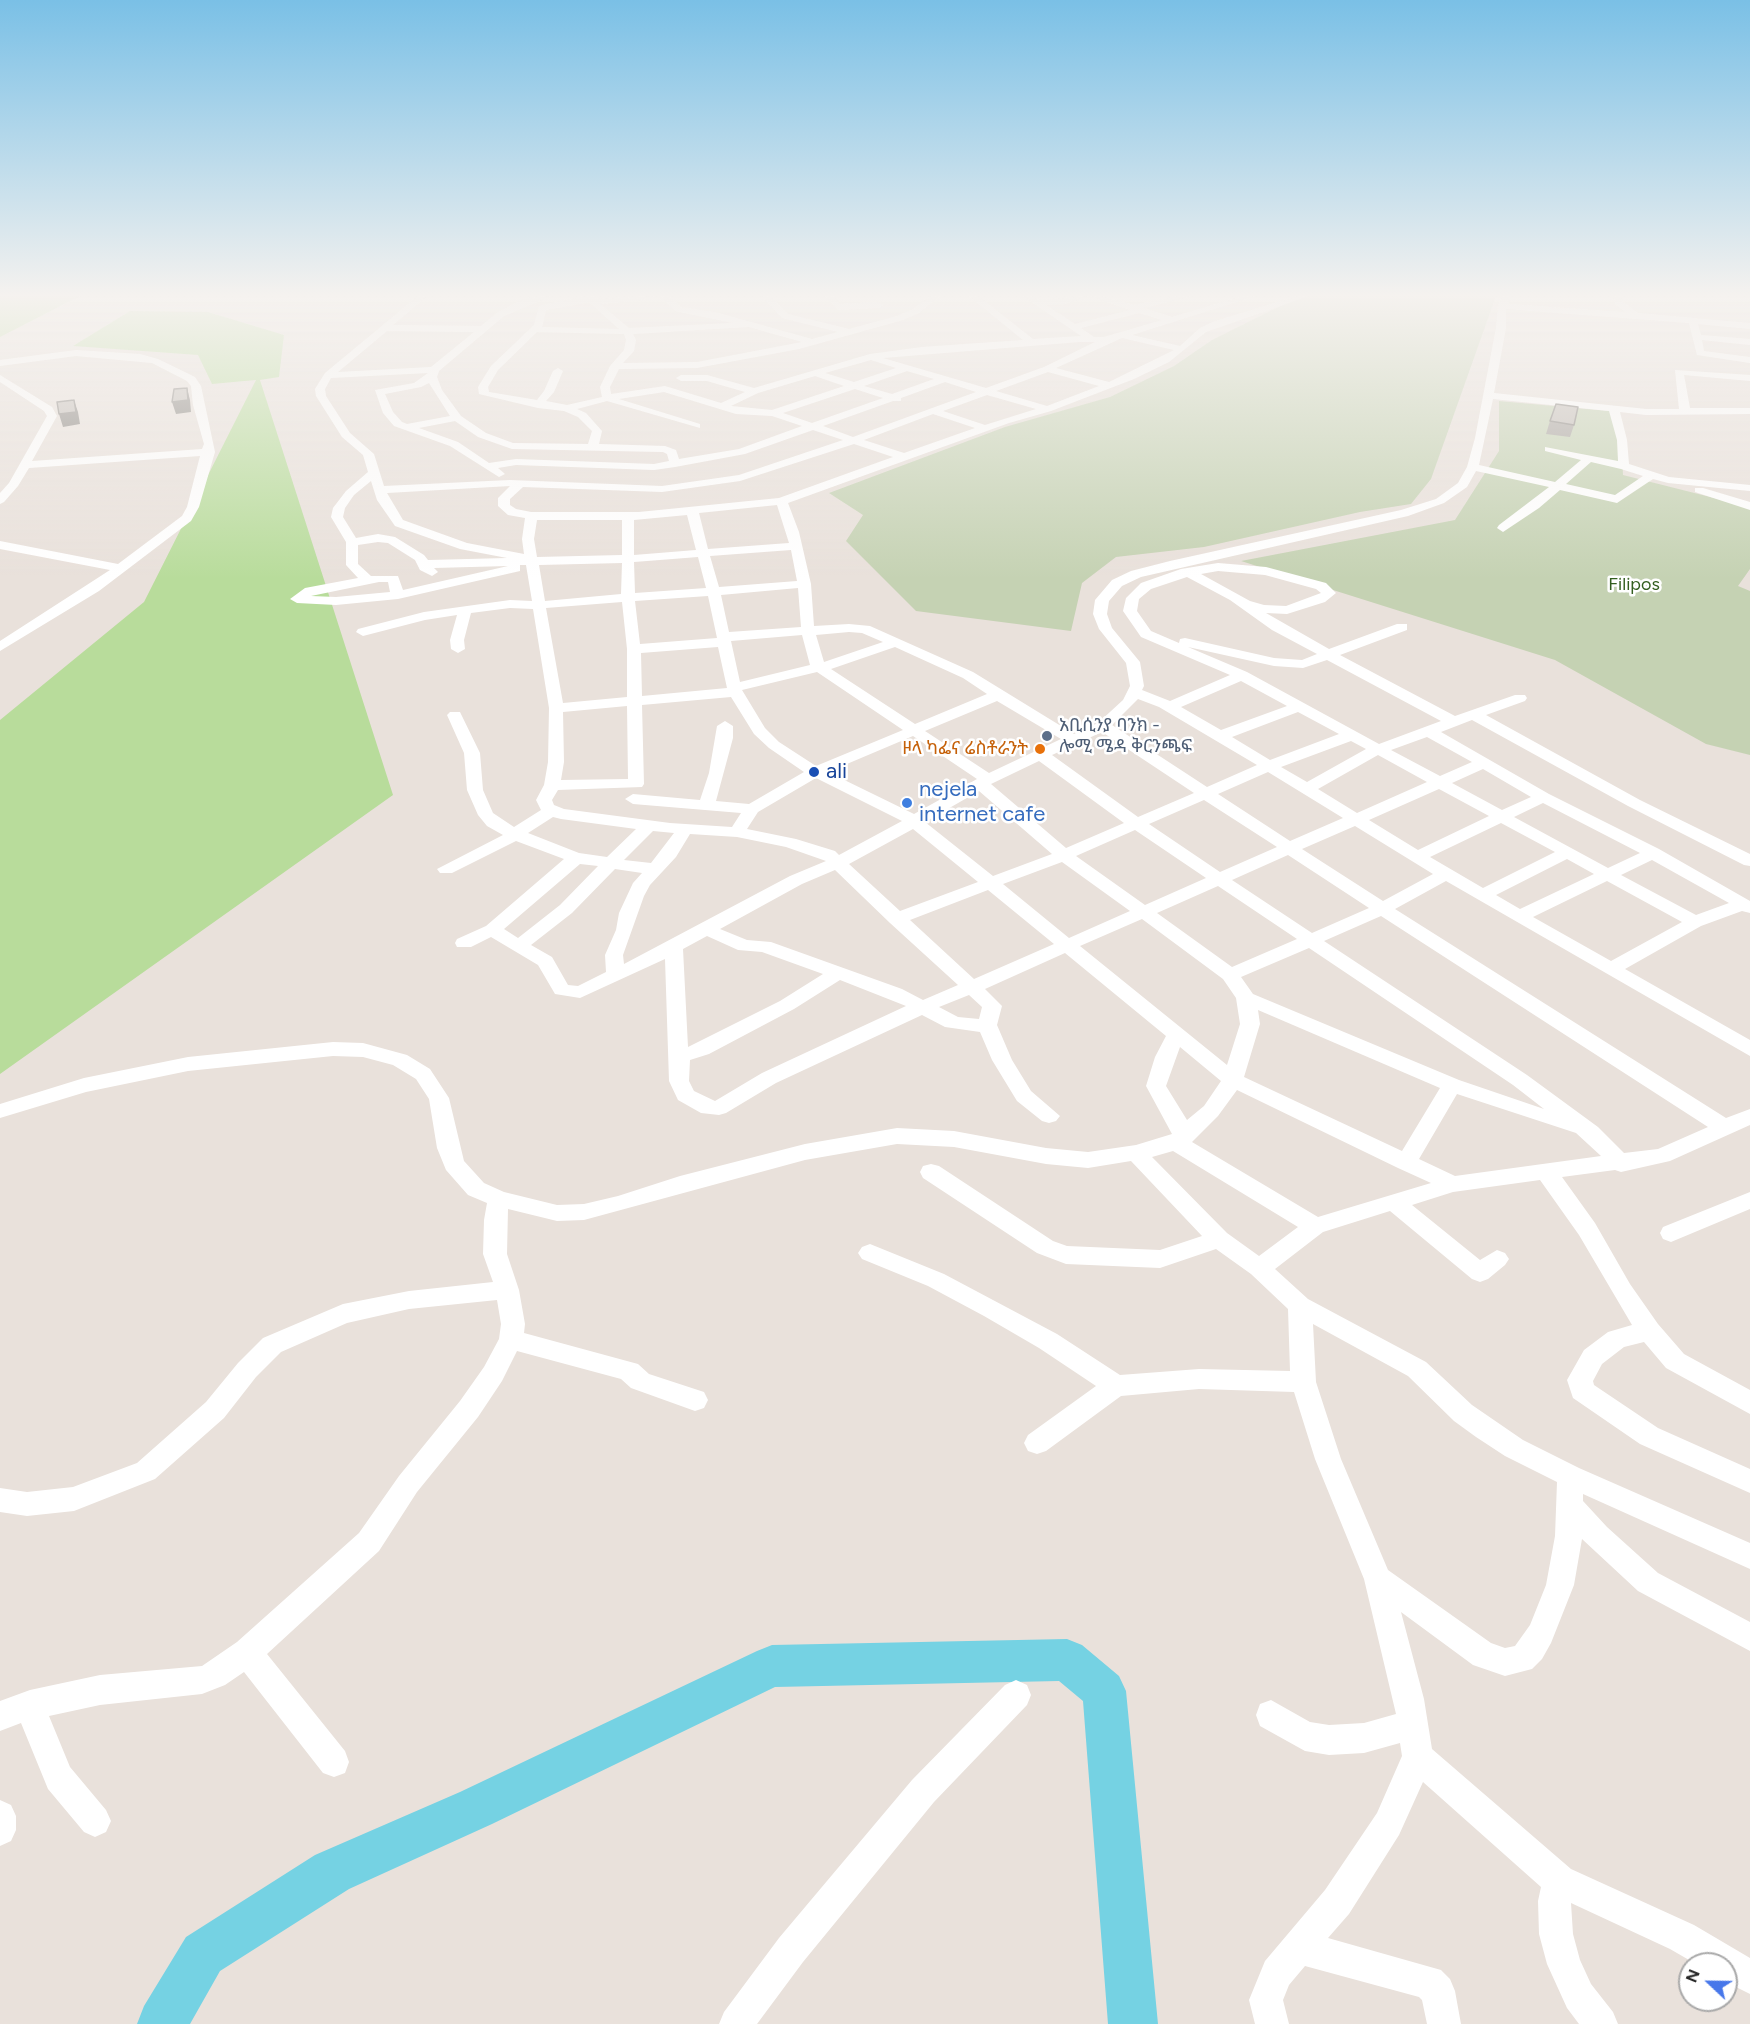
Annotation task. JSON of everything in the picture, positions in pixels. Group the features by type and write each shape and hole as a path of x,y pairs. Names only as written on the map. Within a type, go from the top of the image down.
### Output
{"street":[{"path":"0,500 25,465 52,416 48,409 13,390"},
{"path":"0,647 94,588 187,518 194,507 209,452 198,405 198,390"},
{"path":"320,390 321,396 346,435 368,454 379,490 393,518 405,527 464,546 521,557 532,562"},
{"path":"387,390 379,392 388,413 403,427 442,438 515,484"},
{"path":"437,390 457,418 482,435 512,446 665,449 672,452 675,464"},
{"path":"483,390 484,394 538,405 567,408 582,415 597,431 593,447"},
{"path":"538,405 550,390"},
{"path":"606,390 607,398"},
{"path":"567,408 607,398 656,390"},
{"path":"670,390 740,411 773,413 906,458"},
{"path":"773,413 841,390"},
{"path":"868,390 985,428"},
{"path":"489,466 516,462 647,467 675,464 741,452 914,390"},
{"path":"515,484 504,498 504,506 512,512 531,516 628,516 781,501 1094,390"},
{"path":"492,930 544,961 557,985 566,992 580,992 674,947 761,897 860,853 913,820 984,781 1102,726 1122,710 1136,693 1137,679 1133,662 1102,622 1102,600 1112,587 1126,578 1170,565 1418,509 1455,492 1463,485 1473,467 1488,390"},
{"path":"1681,390 1685,412"},
{"path":"722,406 754,391"},
{"path":"379,490 515,484 662,489 732,480 779,467 987,391 1047,409"},
{"path":"1487,395 1614,409 1685,412 1748,409"},
{"path":"607,398 696,426"},
{"path":"1614,409 1623,440 1624,466"},
{"path":"403,427 457,418"},
{"path":"512,446 516,462"},
{"path":"1549,448 1681,482 1750,488"},
{"path":"25,465 209,452"},
{"path":"741,452 822,487"},
{"path":"1503,528 1588,459"},
{"path":"647,467 648,477 662,489 677,512"},
{"path":"1473,467 1558,484 1617,499 1629,493 1651,475"},
{"path":"367,579 352,565 352,542 337,517 350,493 373,474"},
{"path":"1681,482 1711,495 1750,506"},
{"path":"0,1112 84,1085 157,1070 297,1052 363,1050 400,1060 423,1074 439,1098 448,1148 454,1164 476,1189 499,1199 557,1213 584,1212 620,1204 680,1184 840,1145 897,1136 931,1137 1073,1159 1109,1158 1180,1140 1211,1112 1233,1080 1250,1024 1246,998 1230,975 1064,855 984,781 818,667 808,632 804,585 796,546 781,501"},
{"path":"692,511 714,593 734,690 739,733 717,773 706,805"},
{"path":"531,516 528,539 556,708 556,762 552,785 544,800 551,811"},
{"path":"623,822 635,791 633,649 628,598 628,516"},
{"path":"352,542 387,539 425,564 425,567 449,584"},
{"path":"0,545 120,568"},
{"path":"425,564 487,560 532,562 628,559 796,546"},
{"path":"0,560 22,549"},
{"path":"398,595 390,578 367,579 309,591 297,599 336,602 398,595 480,577 532,562"},
{"path":"1170,565 1248,605 1265,619 1452,721"},
{"path":"1248,605 1264,609 1287,610 1320,599 1329,593 1321,586 1252,569 1218,567 1187,573 1146,586 1133,598 1130,611 1143,632 1242,675 1565,854 1695,922"},
{"path":"480,577 498,595 539,605 804,585"},
{"path":"363,632 424,616 465,610 498,595"},
{"path":"458,649 457,640 463,628 465,610"},
{"path":"1165,641 1193,643 1287,664 1303,664 1402,627"},
{"path":"633,649 860,628 968,675 1072,739"},
{"path":"556,708 734,690 860,656 894,643"},
{"path":"1169,707 1242,675"},
{"path":"1136,693 1169,707 1220,736 1354,820 1750,1049"},
{"path":"737,832 752,809 815,772 998,694"},
{"path":"1307,789 1376,750 1520,698"},
{"path":"1220,736 1297,707"},
{"path":"455,714 472,753 476,790 486,815 514,834 576,858 653,869"},
{"path":"1473,714 1634,803 1750,861"},
{"path":"1102,726 1382,909 1740,1125"},
{"path":"1428,730 1543,797 1653,853 1747,906"},
{"path":"739,733 913,820 1233,1080 1453,1184"},
{"path":"896,920 989,882 1064,855 1207,795 1268,766 1349,736"},
{"path":"1041,755 1218,879 1520,1080 1590,1132 1621,1164"},
{"path":"674,947 676,1038 680,1056 679,1081 686,1095 700,1105 719,1108 789,1069 878,1025 924,1008 1484,763"},
{"path":"552,785 635,791 706,805 752,809"},
{"path":"1419,856 1543,797"},
{"path":"446,869 479,855 551,811 623,822 737,832 809,848 829,855 896,920 992,1006 987,1025 1013,1079 1024,1096 1049,1116"},
{"path":"519,946 566,909 650,825"},
{"path":"616,975 614,955 625,930 628,913 642,883 670,853 685,829"},
{"path":"1520,916 1653,853"},
{"path":"1482,895 1565,854"},
{"path":"464,943 492,930 576,858"},
{"path":"1230,975 1382,909 1446,874"},
{"path":"1612,968 1695,922 1747,906"},
{"path":"706,929 739,944 764,946 895,993 952,1022 971,1026 987,1025"},
{"path":"680,1056 702,1049 787,1005 838,973"},
{"path":"1246,998 1452,1085 1590,1132"},
{"path":"1176,1036 1158,1076 1156,1086 1158,1093 1175,1116 1180,1140 1315,1226"},
{"path":"1406,1162 1452,1085"},
{"path":"1259,1268 1315,1226 1453,1184 1621,1164 1662,1156 1740,1125"},
{"path":"1136,1153 1219,1239 1259,1268 1300,1306 1417,1369 1463,1413 1485,1429 1514,1448 1570,1476 1750,1556"},
{"path":"931,1172 1045,1247 1066,1255 1160,1259 1219,1239"},
{"path":"1546,1172 1587,1229 1622,1291 1649,1331 1675,1361 1750,1403"},
{"path":"0,1716 30,1705 100,1690 202,1680 215,1675 247,1652 369,1542 408,1484 493,1374 511,1339 513,1324 507,1290 495,1254 495,1220 499,1199"},
{"path":"1671,1233 1750,1200"},
{"path":"1395,1203 1480,1273 1497,1259"},
{"path":"870,1253 936,1280 992,1309 1048,1341 1116,1386"},
{"path":"0,1500 27,1504 74,1499 146,1471 215,1410 262,1353 281,1340 343,1314 379,1305 507,1290"},
{"path":"1272,2024 1266,2000 1277,1973 1337,1902 1388,1824 1418,1757 1413,1724 1378,1579 1328,1459 1303,1382 1300,1306"},
{"path":"1649,1331 1617,1339 1599,1353 1580,1380 1582,1390 1649,1436 1750,1481"},
{"path":"511,1339 629,1371 640,1381 695,1400"},
{"path":"1037,1443 1116,1386 1199,1379 1303,1382"},
{"path":"1378,1579 1483,1655 1504,1662 1522,1659 1532,1649 1541,1633 1560,1585 1566,1562 1570,1476"},
{"path":"1570,1506 1597,1536 1648,1582 1750,1637"},
{"path":"247,1652 334,1762"},
{"path":"736,2024 791,1950 923,1791 1016,1695"},
{"path":"30,1705 44,1747 59,1778 95,1821"},
{"path":"1270,1715 1305,1736 1329,1740 1364,1738 1413,1724"},
{"path":"1418,1757 1560,1881 1682,1937 1750,1977"},
{"path":"0,1816 0,1830"},
{"path":"1560,1881 1554,1901 1556,1934 1564,1964 1579,1996 1601,2024"},
{"path":"1300,1948 1429,1982 1438,1991 1444,2024"}],"green space":[{"path":"251,390 263,390 393,795 0,1074 0,720 144,602"},
{"path":"1124,390 1462,390 1431,479 1411,504 1360,512 1204,547 1116,557 1082,583 1071,631 916,611 846,541 863,515 829,493 1005,427 1110,397"},
{"name":"Filipos","path":"1499,401 1620,412 1623,475 1750,507 1750,569 1738,586 1750,591 1750,755 1706,744 1555,660 1241,561 1455,520 1499,451"}],"building":[{"path":"174,390 187,390 188,400 172,402"},
{"path":"74,400 76,412 59,414 57,402"},
{"path":"1556,404 1578,407 1574,425 1550,421"}],"waterway":[{"path":"162,2024 203,1954 332,1872 476,1808 772,1666 1067,1660 1104,1691 1133,2024"}],"place":[{"name":"አቢሲንያ ባንክ - ሎሚ ሜዳ ቅርንጫፍ","path":"1047,736"},
{"name":"ዞላ ካፌና ሬስቶራንት","path":"1040,749"},
{"name":"ali","path":"814,772"},
{"name":"nejela internet cafe","path":"907,803"}]}
